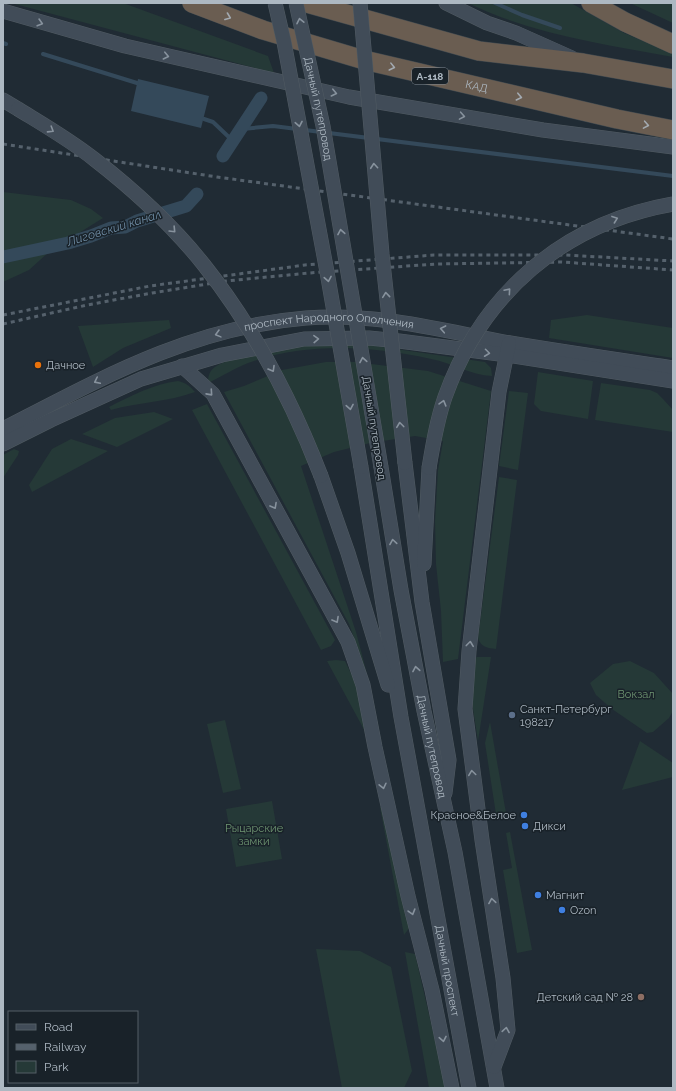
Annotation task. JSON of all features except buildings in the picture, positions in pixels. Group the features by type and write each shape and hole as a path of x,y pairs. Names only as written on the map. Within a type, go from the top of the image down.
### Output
{"highway":[{"name":"КАД","path":"192,3 264,30 364,60 616,119 673,130"},
{"path":"307,3 479,51 583,63 673,79"},
{"path":"591,3 625,22 673,44"}],"main road":[{"name":"Дачный путепровод","path":"275,3 284,42 328,280 361,467 401,717 426,852"},
{"name":"Дачный путепровод","path":"296,3 323,126 401,590 455,852 494,1067"},
{"path":"360,3 393,366 422,602 449,760 444,804"},
{"path":"446,3 487,23 516,33 583,63"},
{"path":"3,11 125,46 349,97 543,130 673,147"},
{"path":"3,101 18,109 93,158 129,188 174,232 204,265 257,342 279,381 310,449 346,545 390,689 401,717"},
{"path":"422,602 429,468 434,436 444,398 457,367 473,336 518,279 555,250 592,228 612,220 651,208 673,204"},
{"name":"проспект Народного Ополчения","path":"3,429 101,378 184,344 220,333 272,322 307,318 376,319 437,328 508,349 673,381"},
{"name":"проспект Народного Ополчения","path":"3,444 112,391 142,379 222,355 304,339 369,338 399,340 508,349 673,368"},
{"path":"497,1088 494,1067 508,1030 503,978 482,840 465,709 469,651 499,392 508,349"},
{"path":"182,366 213,394 348,642 363,685 376,755 408,896 431,983 452,1088"},
{"name":"Дачный проспект","path":"426,852 469,1088"}],"green space":[{"path":"11,3 123,3 268,56 274,73"},
{"path":"468,3 571,3 624,33 673,53 673,57 568,37 517,23"},
{"path":"630,3 673,3 673,23"},
{"path":"3,192 71,200 91,209 103,218 50,251 29,270 3,282"},
{"path":"587,315 673,328 673,358 549,338 551,320"},
{"path":"169,320 171,328 123,348 93,367 78,326"},
{"path":"324,343 355,343 485,362 491,368 492,376 476,373 439,361 409,355 387,351 342,348 298,351 276,355 248,363 208,383 209,374 211,371 227,361"},
{"path":"326,362 355,362 428,371 491,391 458,659 443,662 441,611 436,564 435,521 438,470 443,441 415,436 370,443 334,452 301,466 356,632 367,674 349,624 224,392 244,386 282,370"},
{"path":"538,372 593,381 588,419 541,411 534,404"},
{"path":"178,381 188,385 195,392 174,398 111,410 109,407 151,388"},
{"path":"601,383 650,390 657,393 673,410 673,432 595,420"},
{"path":"509,391 528,393 518,470 499,466"},
{"path":"207,404 335,640 331,646 321,650 192,410"},
{"path":"154,412 173,419 117,447 82,434 115,418"},
{"path":"71,439 108,451 32,492 29,485 52,449"},
{"path":"14,449 19,451 18,455 3,478 3,455"},
{"path":"499,477 517,480 496,649 485,646 478,638"},
{"path":"477,657 491,657 478,741 471,696 474,659"},
{"path":"327,661 345,661 357,686 368,737"},
{"name":"Вокзал","path":"630,661 654,673 673,694 673,711 669,718 653,732 647,733 612,709 596,695 590,683 613,664"},
{"path":"225,720 241,789 223,793 207,724"},
{"path":"490,722 506,813 496,814 485,743"},
{"path":"640,741 673,763 673,777 622,790"},
{"name":"Рыцарские замки","path":"272,801 282,859 236,867 226,809"},
{"path":"380,807 410,927 404,935"},
{"path":"510,832 532,950 517,953 503,870 512,868 506,833"},
{"path":"316,949 360,951 391,967 412,1071 404,1088 342,1088"},
{"path":"405,952 415,954 446,1088 429,1088"}],"water":[{"path":"138,79 209,96 201,128 131,111"}],"waterway":[{"path":"495,3 522,15 560,28"},
{"path":"43,54 137,83"},
{"name":"Лиговский канал","path":"223,156 261,98"},
{"path":"204,119 213,122 233,141"},
{"path":"242,129 273,126 673,176"},
{"name":"Лиговский канал","path":"3,257 68,243 111,228 125,227 137,221 186,206 197,194"}],"railway":[{"path":"3,144 217,177 673,239"},
{"path":"3,315 150,286 305,265 434,255 565,255 673,261"},
{"path":"3,324 87,305 152,293 226,281 309,273 436,264 562,262 673,270"}],"place":[{"name":"Дачное","path":"38,365"},
{"name":"Санкт-Петербург 198217","path":"512,715"},
{"name":"Красное&Белое","path":"524,815"},
{"name":"Дикси","path":"525,826"},
{"name":"Магнит","path":"538,895"},
{"name":"Ozon","path":"562,910"},
{"name":"Детский сад № 28","path":"641,997"}]}
